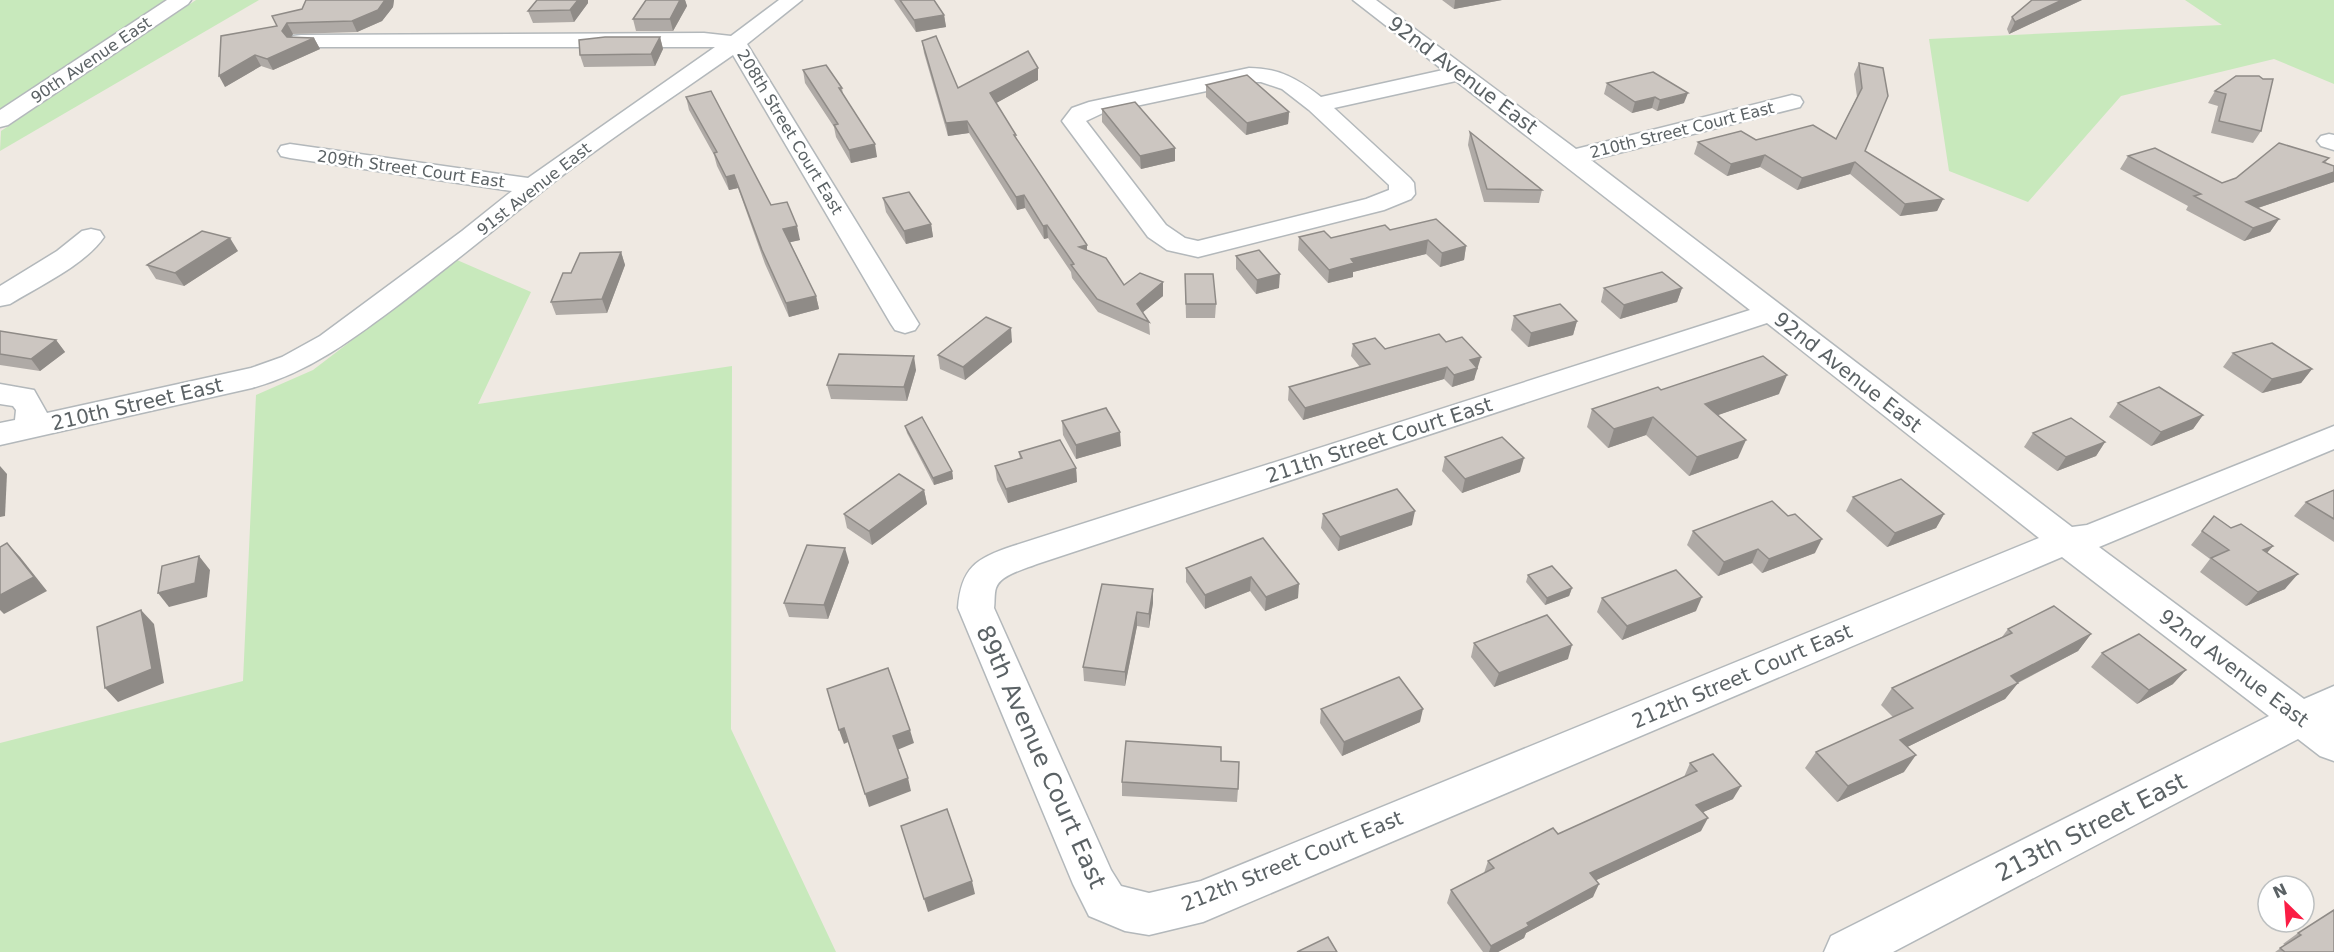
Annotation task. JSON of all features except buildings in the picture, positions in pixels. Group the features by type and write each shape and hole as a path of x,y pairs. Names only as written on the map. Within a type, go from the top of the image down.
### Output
{"street":[{"name":"90th Avenue East","path":"0,120 181,0"},
{"name":"91st Avenue East","path":"274,372 307,357 330,342 471,237 532,186 735,43 792,0"},
{"name":"92nd Avenue East","path":"1363,0 1572,157 2066,541 2318,710 2334,744"},
{"name":"208th Street Court East","path":"301,41 704,39 735,43 749,62 905,324"},
{"path":"1317,105 1401,183 1402,194 1398,198 1353,211 1198,249 1185,248 1170,242 1157,231 1074,121 1076,116 1097,108 1249,75 1263,75 1283,80 1317,105 1461,73"},
{"name":"210th Street Court East","path":"1572,157 1792,102"},
{"name":"209th Street Court East","path":"290,152 532,186"},
{"path":"0,298 67,257 91,237"},
{"name":"211th Street Court East","path":"989,571 1054,546 1771,312"},
{"name":"210th Street East","path":"0,434 206,390 274,372"},
{"path":"0,394 23,397 32,411 30,428"},
{"name":"212th Street Court East","path":"1149,914 1203,901 2066,541 2092,537 2334,436"},
{"name":"89th Avenue Court East","path":"989,571 979,587 976,608 1095,884 1105,901 1125,910 1149,914"},
{"name":"213th Street East","path":"1847,952 2318,710"}],"green space":[{"path":"0,0 167,0 0,110"},
{"path":"196,0 259,0 0,151 1,131"},
{"path":"2185,0 2334,0 2334,84 2274,59 2121,96 2028,202 1949,171 1929,39 2222,25"},
{"path":"457,260 531,292 478,404 732,366 731,729 836,952 0,952 0,743 243,681 256,395 313,370"}]}
